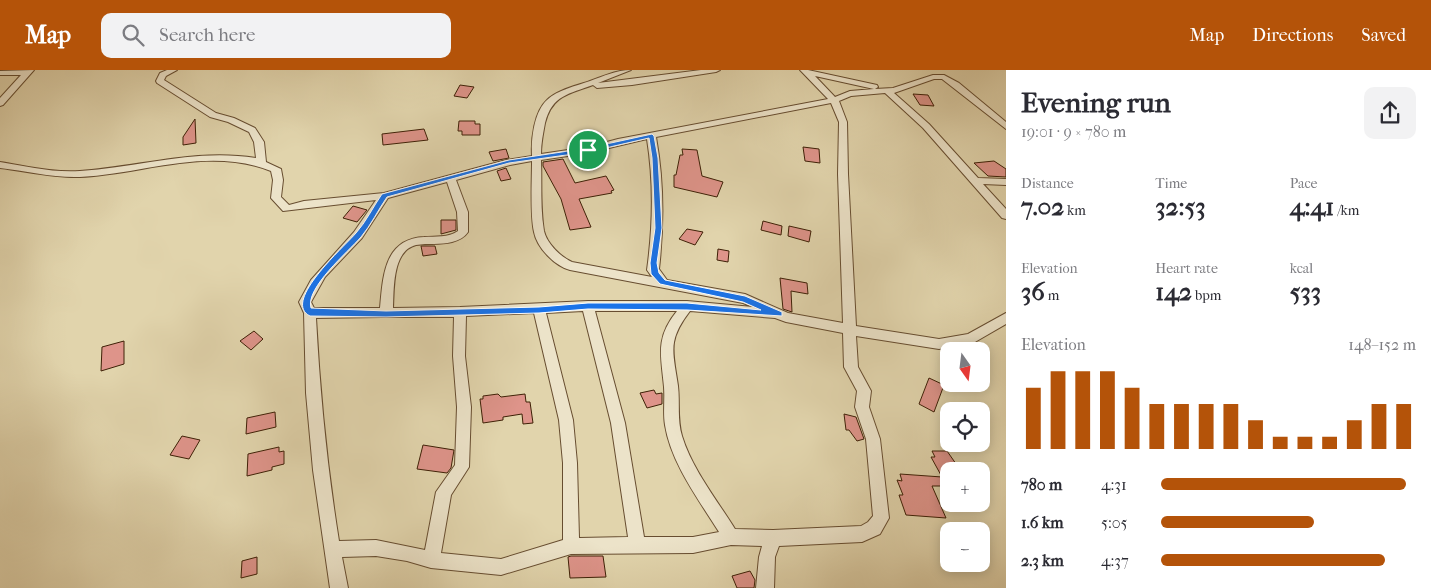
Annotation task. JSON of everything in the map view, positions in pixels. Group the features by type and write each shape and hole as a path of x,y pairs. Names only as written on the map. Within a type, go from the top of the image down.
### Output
{"street":[{"path":"173,70 163,75 160,80 213,115 231,120 252,130 259,142 261,162"},
{"path":"627,70 586,87 562,94 547,106 536,143 536,158 539,233 552,254 570,266 663,282 745,299 780,314"},
{"path":"586,87 632,83 716,70"},
{"path":"803,70 841,81 890,90 926,126 1006,216"},
{"path":"333,549 376,548 407,553 431,560 501,567 571,546 693,545 731,537 772,538 862,534 874,528 881,518 873,439 862,406 864,391 851,367 843,182 843,122 834,100 803,70"},
{"path":"0,73 30,71"},
{"path":"0,103 30,71"},
{"path":"0,165 77,174 198,158 240,158 261,162 276,169 278,180 276,198 287,209 304,204 384,196 509,162 588,150 834,100 850,94 890,90 933,77 944,77 956,85 1006,126"},
{"path":"652,136 655,158 658,228 653,270 663,282"},
{"path":"386,314 390,277 394,260 401,250 409,244 453,238 463,232 465,227 458,198 450,177"},
{"path":"975,181 1006,182"},
{"path":"339,588 324,506 313,393 310,313 305,302 308,294 322,275 360,234 384,196"},
{"path":"310,313 386,314 539,310 588,306 687,306 780,314 850,330 940,344 971,338 1006,318"},
{"path":"588,306 618,423 637,545"},
{"path":"687,306 673,323 666,336 665,347 673,402 672,427 680,451 731,537"},
{"path":"539,310 566,420 570,463 571,546"},
{"path":"431,560 444,492 462,467 464,408 459,356 460,312"},
{"path":"765,588 767,557 772,538"}],"building":[{"path":"460,85 474,87 467,98 454,96"},
{"path":"913,94 928,95 934,106 920,105"},
{"path":"195,119 196,143 183,145 183,137"},
{"path":"459,121 475,121 475,124 480,124 480,135 462,135 462,131 458,131"},
{"path":"424,129 428,140 383,145 382,134"},
{"path":"803,147 819,149 820,163 805,161"},
{"path":"506,149 509,158 493,161 489,152"},
{"path":"682,149 697,150 702,176 723,182 717,197 674,187 674,175 676,175 680,155 683,155"},
{"path":"563,159 575,183 606,176 614,190 611,191 612,193 579,199 591,227 570,230 561,199 543,166 543,162"},
{"path":"994,161 1006,169 1006,177 988,176 974,163"},
{"path":"506,168 511,179 501,181 497,171"},
{"path":"353,206 367,210 357,222 343,218"},
{"path":"441,220 456,220 456,230 441,234"},
{"path":"763,221 782,226 781,235 761,230"},
{"path":"789,226 811,231 809,242 788,236"},
{"path":"687,229 703,232 695,245 679,239"},
{"path":"421,246 435,246 437,254 423,256"},
{"path":"718,249 729,251 728,262 717,260"},
{"path":"780,278 807,283 808,294 791,291 792,312 783,309"},
{"path":"254,331 263,339 251,350 240,341"},
{"path":"124,341 124,364 101,371 102,347"},
{"path":"929,378 940,383 941,392 934,412 919,404"},
{"path":"654,390 656,394 662,393 662,404 647,408 640,393"},
{"path":"498,394 501,397 525,394 526,402 530,402 533,423 523,424 522,414 503,417 503,420 483,423 480,399 483,399 483,396"},
{"path":"275,412 276,427 246,434 247,418"},
{"path":"844,414 856,417 864,439 857,441 849,430 846,430"},
{"path":"182,436 200,440 189,459 170,455"},
{"path":"423,445 454,450 451,468 447,473 417,469"},
{"path":"279,447 279,452 284,451 284,464 272,467 272,470 247,476 248,454"},
{"path":"932,451 948,452 955,462 940,462 940,473 931,457 935,457"},
{"path":"900,474 940,477 940,486 932,486 940,504 940,512 943,512 946,518 906,515 899,495 903,495 897,480 902,481"},
{"path":"603,556 606,577 570,578 568,557"},
{"path":"257,557 257,574 241,578 242,561"},
{"path":"750,571 755,580 754,588 737,588 732,576"}],"route":[{"path":"652,136 655,158 658,228 653,270 655,274 663,282 745,299 780,314 687,306 588,306 539,310 386,314 310,313 307,309 305,302 308,294 322,275 360,234 384,196 509,162 588,150 652,136"}]}
